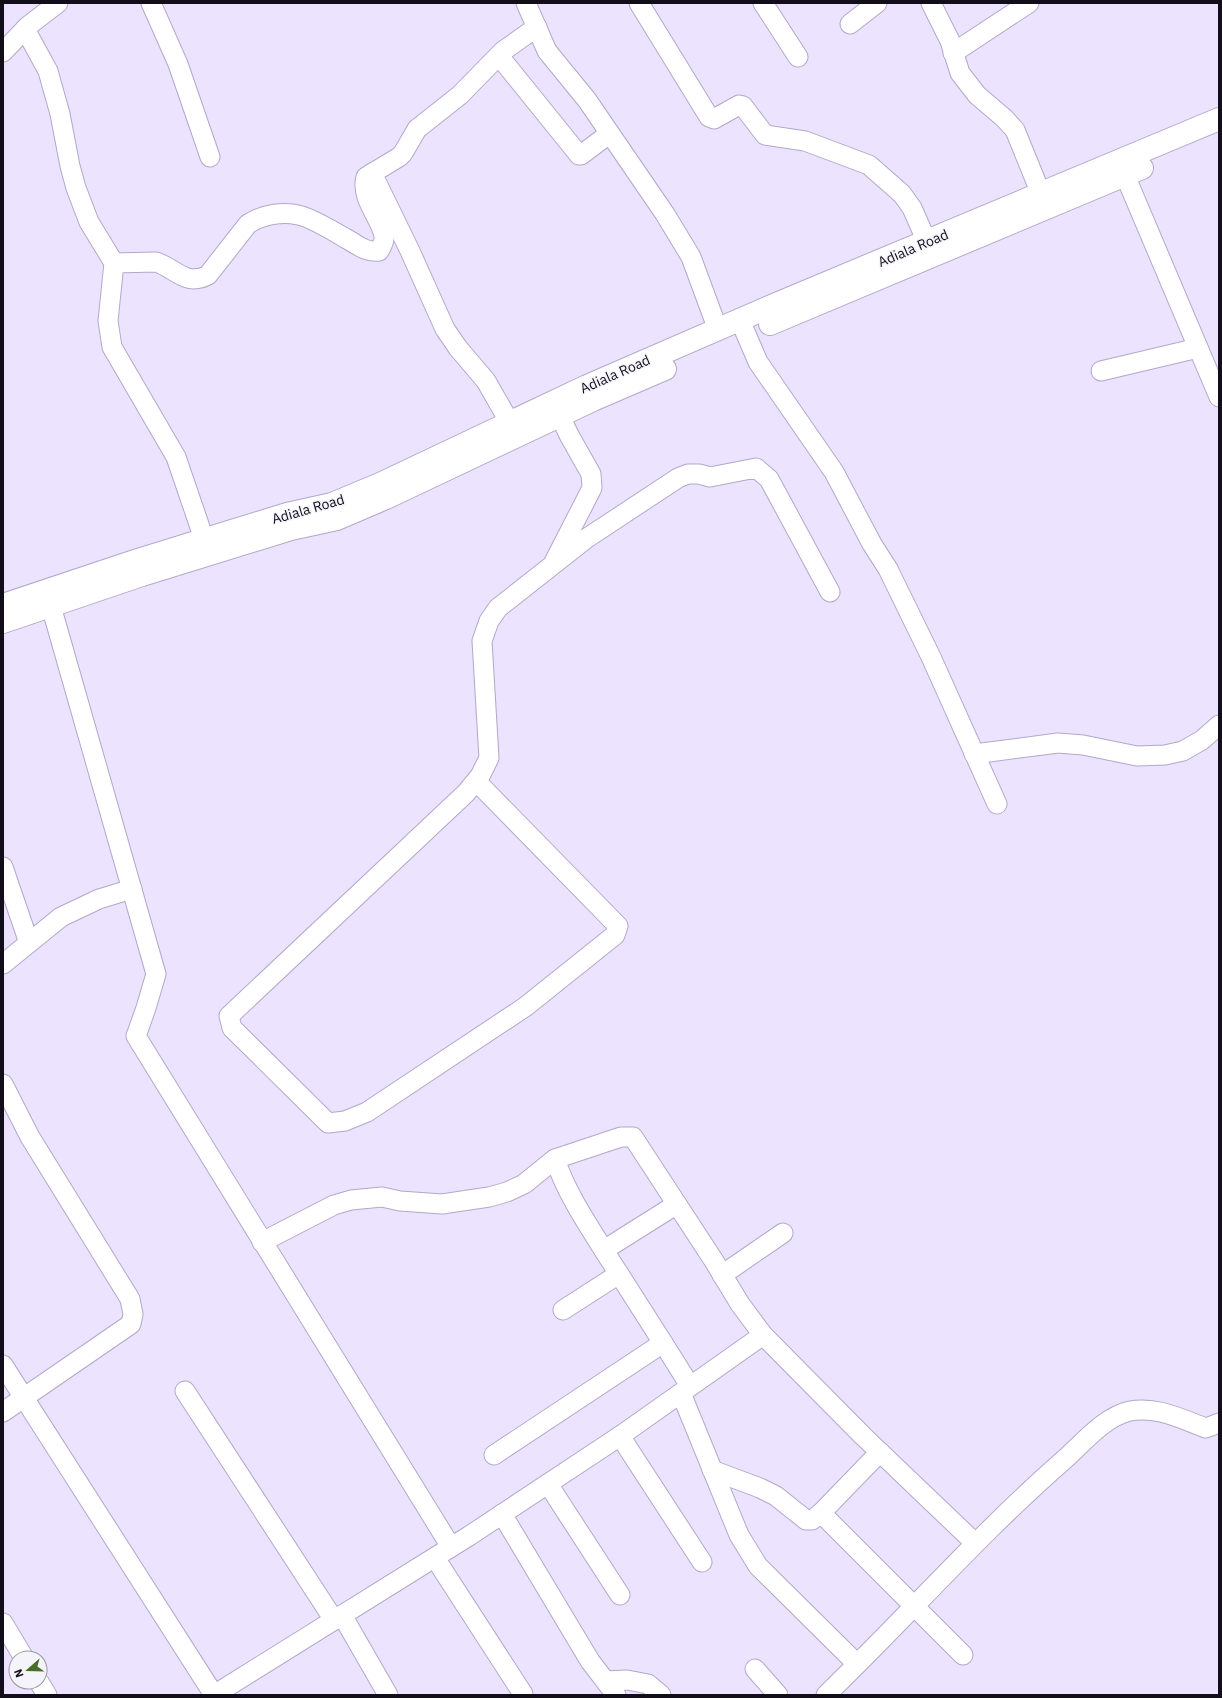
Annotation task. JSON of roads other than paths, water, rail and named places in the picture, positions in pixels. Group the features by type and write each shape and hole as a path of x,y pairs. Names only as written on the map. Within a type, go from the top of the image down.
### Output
{"main road":[{"name":"Adiala Road","path":"3,606 204,539 287,514 332,504 380,484 587,386 718,330 743,327 1122,169 1219,119"},
{"name":"Adiala Road","path":"3,622 142,574 283,531 337,519 393,495 743,327 927,242 1041,194 1122,169 1219,136"}],"street":[{"path":"5,46 58,3"},
{"path":"151,3 178,64 210,157"},
{"path":"526,3 547,51 587,100 609,134 666,214 691,257 718,330"},
{"path":"639,3 708,117 714,119 739,105 743,106 765,135 805,141 869,165 902,194 912,208 927,242"},
{"path":"763,3 798,57"},
{"path":"850,24 877,3"},
{"path":"931,3 950,41 960,72 977,95 1004,118 1015,130 1041,194"},
{"path":"953,53 1029,3"},
{"path":"114,263 156,262 185,278 197,280 208,275 248,224 255,219 287,214 299,215 346,238 363,249 372,252 379,251 385,237 368,202 365,180 366,176 399,157 417,129 460,95 498,56 537,27"},
{"path":"25,29 48,71 60,114 70,166 78,194 89,222 114,263 108,321 112,347 176,457 204,539"},
{"path":"498,56 579,155 582,156 609,134"},
{"path":"1122,169 1219,397"},
{"path":"372,173 410,251 445,329 458,348 486,381 510,423"},
{"path":"743,327 758,362 834,472 872,544 888,569 931,657 997,804"},
{"path":"1101,371 1198,348"},
{"path":"553,565 592,488 591,474 569,436 560,416"},
{"path":"476,781 618,926 615,935 525,1007 367,1112 345,1121 328,1123 232,1028 229,1016 466,793 476,781 489,758 482,641 489,621 498,608 587,538 678,478 688,474 699,474 710,477 756,468 769,479 830,592"},
{"path":"51,606 156,974 136,1036 451,1547"},
{"path":"974,754 1058,743 1083,745 1137,756 1165,755 1183,752 1202,740 1219,725"},
{"path":"3,867 29,943"},
{"path":"3,964 62,916 99,899 132,889"},
{"path":"3,1084 30,1137 130,1298 133,1314 130,1324 3,1412"},
{"path":"262,1242 334,1205 351,1200 382,1197 442,1204 489,1197 507,1192 524,1184 555,1159 620,1137 633,1137 740,1304 763,1335 880,1452 975,1543"},
{"path":"555,1159 560,1175 604,1250 663,1343 686,1390 712,1470 739,1536 758,1566 857,1664"},
{"path":"604,1250 677,1204"},
{"path":"722,1275 782,1233"},
{"path":"563,1310 619,1274"},
{"path":"3,1365 214,1695 435,1558 548,1484 620,1436 763,1335"},
{"path":"494,1455 663,1343"},
{"path":"185,1391 388,1695"},
{"path":"826,1695 975,1543 1042,1479 1109,1420 1138,1410 1165,1412 1206,1428 1219,1423"},
{"path":"620,1436 702,1562"},
{"path":"712,1470 755,1486 776,1496 806,1520 812,1520 821,1513 880,1452"},
{"path":"548,1484 620,1595"},
{"path":"821,1513 963,1655"},
{"path":"502,1514 590,1661 611,1688 627,1680 648,1684 661,1695"},
{"path":"435,1558 523,1694"},
{"path":"3,1623 19,1650"},
{"path":"755,1669 778,1695"}]}
